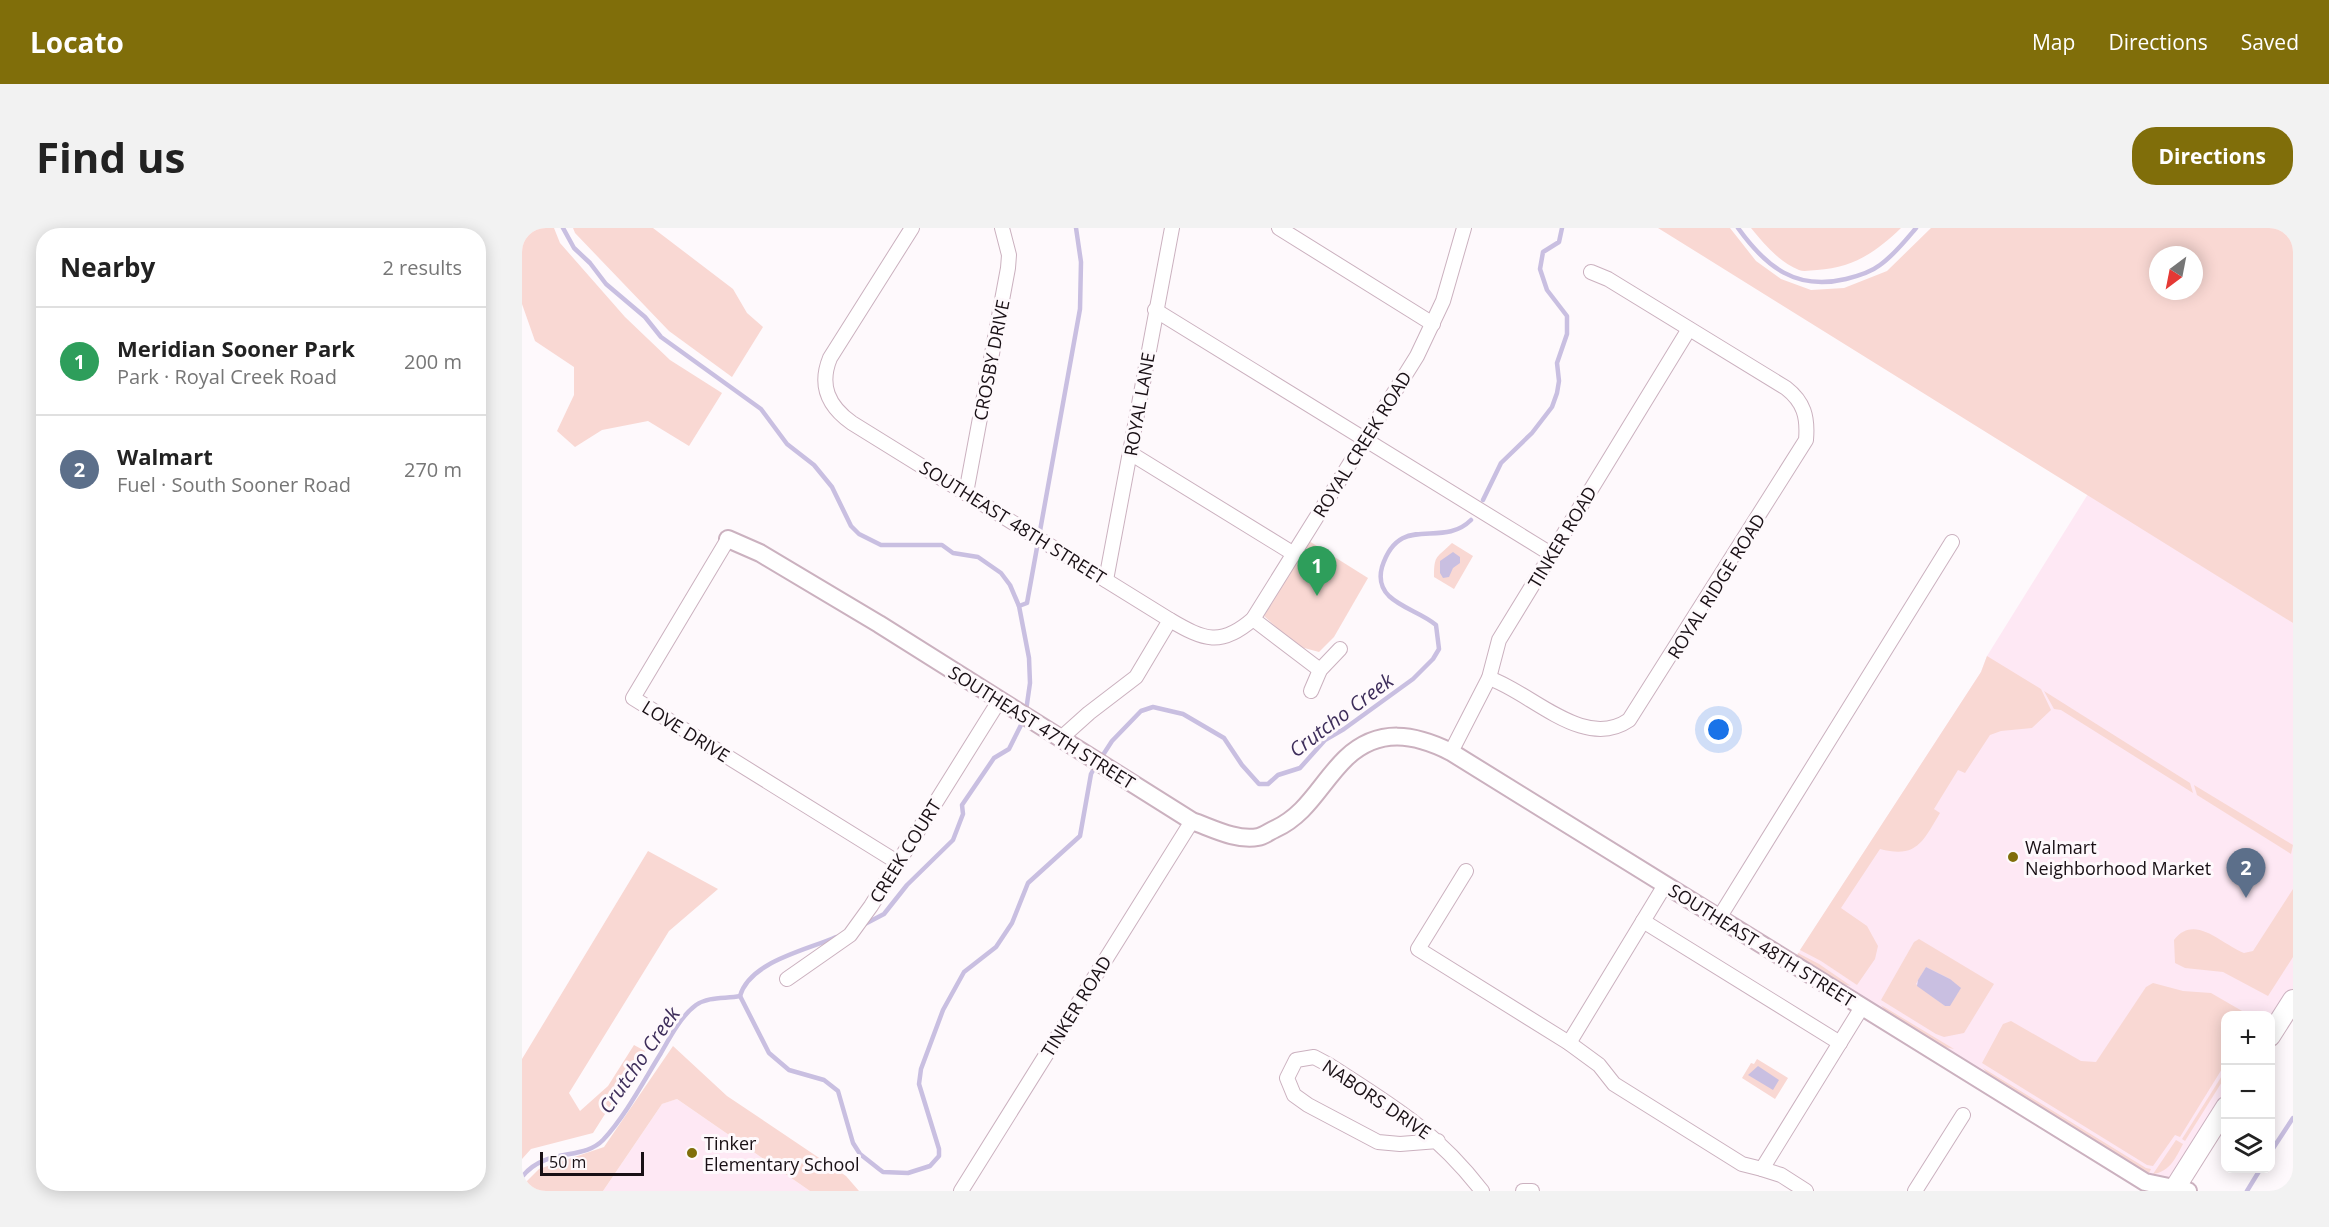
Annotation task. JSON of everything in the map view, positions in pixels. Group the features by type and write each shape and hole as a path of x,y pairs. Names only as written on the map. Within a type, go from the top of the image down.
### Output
{"main road":[{"path":"2275,1029 2293,1000"},
{"path":"2179,1190 2221,1116"}],"street":[{"name":"SOUTHEAST 48TH STREET","path":"912,228 830,358 824,378 828,397 841,415 1170,620 1204,637 1225,638"},
{"name":"CROSBY DRIVE","path":"966,493 1008,268 1009,255 1002,228"},
{"name":"ROYAL LANE","path":"1106,580 1172,228"},
{"path":"1279,228 1433,324"},
{"name":"ROYAL CREEK ROAD","path":"1225,638 1253,619 1417,356 1433,324 1451,278 1464,228"},
{"path":"1591,272 1608,279 1689,329"},
{"path":"1155,310 1551,554"},
{"name":"ROYAL RIDGE ROAD","path":"1489,678 1509,686 1573,724 1598,731 1622,725 1636,713 1800,452 1806,440 1806,418 1797,396 1689,329"},
{"name":"TINKER ROAD","path":"1451,752 1489,678 1500,640 1689,329"},
{"path":"1130,453 1294,554"},
{"name":"SOUTHEAST 47TH STREET","path":"728,539 759,553 879,624 1192,821 1233,836 1259,837 1285,825 1305,808 1346,758"},
{"name":"LOVE DRIVE","path":"728,539 633,698 897,862"},
{"path":"1719,918 1952,542"},
{"path":"1253,619 1320,670"},
{"path":"1060,739 1089,713 1136,677 1170,620"},
{"path":"1311,691 1320,670 1340,650"},
{"name":"CREEK COURT","path":"787,980 850,935 871,906 999,701"},
{"name":"SOUTHEAST 48TH STREET","path":"1346,758 1372,741 1403,734 1426,739 1451,752 2145,1182 2179,1190"},
{"name":"TINKER ROAD","path":"961,1191 1192,821"},
{"path":"1466,871 1418,949 1569,1043 1599,1065 1614,1084 1742,1164 1780,1175 1806,1191"},
{"path":"1569,1043 1665,885"},
{"path":"1643,921 1840,1043"},
{"path":"1762,1169 1862,1007"},
{"name":"NABORS DRIVE","path":"1438,1140 1400,1144 1378,1142 1308,1105 1294,1095 1287,1078 1296,1060 1314,1057 1420,1124 1438,1140 1459,1161 1482,1191"},
{"path":"1916,1191 1963,1115"},
{"path":"1523,1191 1532,1191"}],"shaded area":[{"path":"522,228 554,228 560,243 625,317 670,360 722,393 689,446 648,421 602,430 575,447 557,431 574,395 574,367 535,341 522,304"},
{"path":"573,228 653,228 733,289 747,313 763,327 732,377 669,331 575,233"},
{"path":"1658,228 1730,228 1756,261 1781,279 1811,290 1844,288 1887,271 1931,228 2293,228 2293,623"},
{"path":"1751,228 1901,228 1873,251 1853,262 1830,269 1805,271 1791,266 1778,257"},
{"path":"2088,494 2293,623 2293,1000 2275,1029 2275,1011 2221,1011 2221,1113 2175,1188 2145,1182 1792,963 1981,672 1987,656"},
{"path":"1309,541 1368,578 1334,637 1319,652 1297,646 1264,616"},
{"path":"1452,543 1473,556 1454,589 1434,577 1437,557"},
{"path":"1453,552 1460,557 1460,563 1453,568 1449,577 1443,578 1440,573 1440,561"},
{"path":"1987,656 2041,689 2051,710 2032,728 2001,731 1990,735 1965,773 1958,770 1934,809 1940,813 1918,845 1903,852 1880,849 1841,908 1867,926 1878,946 1875,959 1857,985 1800,950 1981,672"},
{"path":"2044,691 2190,783 2193,793 2061,710 2054,709"},
{"path":"2194,785 2293,845 2291,854 2197,795"},
{"path":"648,851 718,889 669,931 569,1093 580,1111 608,1086 634,1045 645,1051 593,1133 531,1149 522,1159 522,1059"},
{"path":"2293,889 2293,957 2268,996 2223,972 2185,968 2175,963 2174,940 2182,932 2191,930 2209,933 2244,953 2253,951"},
{"path":"1919,939 1994,984 1964,1033 1944,1037 1936,1034 1881,1000 1914,942","holes":["1926,967 1950,979 1950,1006 1945,1006 1916,984"]},
{"path":"1798,953 1851,986 1843,984 1797,956"},
{"path":"1926,967 1950,979 1961,988 1950,1006 1945,1006 1917,986"},
{"path":"2153,983 2183,991 2211,993 2242,1011 2221,1011 2221,1070 2180,1137 2175,1135 2153,1166 2147,1165 1982,1063 2003,1024 2011,1021 2081,1061 2096,1062 2146,987"},
{"path":"1881,1005 1954,1049 1945,1047 1886,1011"},
{"path":"673,1046 727,1096 846,1176 859,1191 810,1191 677,1099 662,1104 603,1191 522,1191 522,1186 539,1169 604,1147"},
{"path":"1757,1059 1788,1078 1775,1099 1742,1078 1751,1063 1754,1064"},
{"path":"1758,1066 1779,1080 1773,1090 1748,1075"},
{"path":"1983,1068 2151,1169 2149,1173 1987,1073"},
{"path":"2221,1077 2221,1083 2185,1141 2182,1139"},
{"name":"Tinker Elementary School","path":"677,1099 810,1191 603,1191 662,1104"},
{"path":"2176,1140 2183,1144 2175,1159 2164,1170 2153,1174"}],"waterway":[{"path":"563,228 574,248 590,263 606,284 645,317 661,337 761,409 787,444 814,465 832,487 851,526 859,534 881,545 942,545 953,553 978,557 1001,573 1010,585 1019,606 1029,658 1030,683 1026,711"},
{"path":"1019,606 1027,603 1080,309 1081,262 1076,228"},
{"name":"Crutcho Creek","path":"1483,500 1501,463 1532,433 1552,407 1557,393 1559,381 1557,363 1567,334 1567,316 1547,290 1540,269 1543,252 1559,242 1562,228"},
{"name":"Crutcho Creek","path":"1738,228 1771,264 1784,273 1812,282 1846,279 1868,272 1895,252 1916,228"},
{"name":"Crutcho Creek","path":"1101,758 1112,741 1141,711 1153,707 1183,714 1224,738 1242,765 1259,784 1268,784 1278,775 1300,768 1325,740 1413,679 1433,659 1439,649 1436,625 1394,600 1384,590 1381,583 1381,571 1390,550 1399,540 1410,535 1447,532 1471,520"},
{"path":"863,925 884,914 907,885 953,840 963,814 962,805 994,758 1009,749 1024,719"},
{"name":"Crutcho Creek","path":"740,996 769,1053 789,1070 824,1080 838,1091 853,1143 860,1154 883,1172 908,1173 930,1166 939,1156 939,1149 919,1084 921,1069 943,1010 964,972 996,947 1012,923 1028,883 1080,836 1091,774 1096,765"},
{"path":"740,996 746,984 767,965 836,937"},
{"name":"Crutcho Creek","path":"522,1177 542,1162 585,1150 603,1140 627,1109 685,1015 706,1000 740,996"},
{"path":"2275,1145 2293,1118"},
{"path":"2247,1191 2258,1173"}],"place":[{"name":"Meridian Sooner Park","path":"1317,596"},
{"name":"Walmart Neighborhood Market","path":"2013,857"},
{"name":"Walmart","path":"2246,898"},
{"name":"Tinker Elementary School","path":"692,1153"}]}
